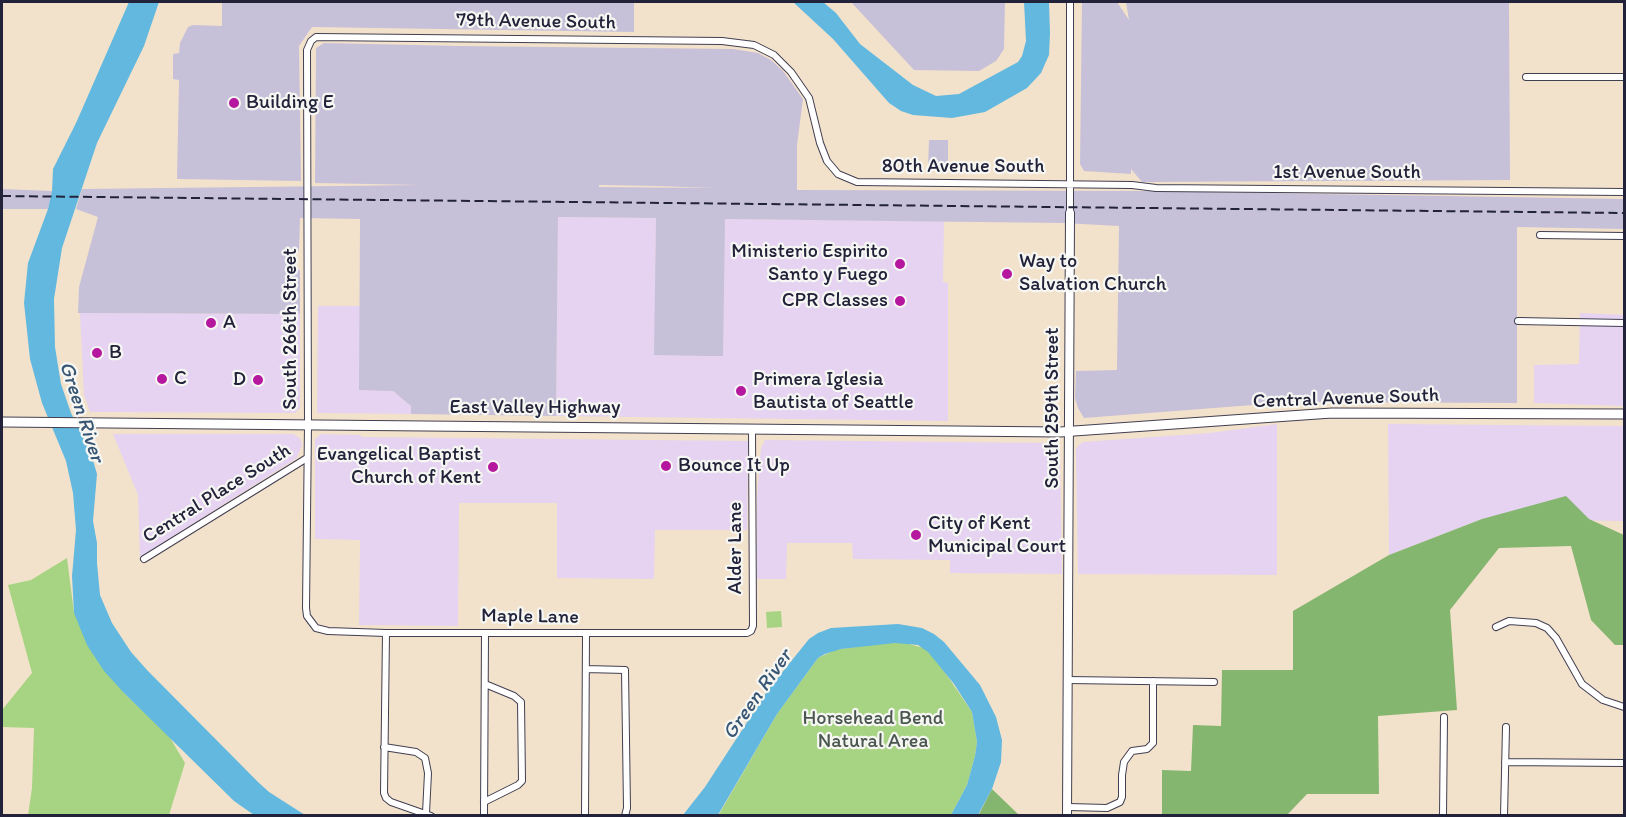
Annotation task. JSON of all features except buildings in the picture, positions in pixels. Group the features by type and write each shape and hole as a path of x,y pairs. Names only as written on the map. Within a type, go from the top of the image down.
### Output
{"main road":[{"name":"Central Avenue South","path":"1069,432 1332,413 1624,414"},
{"name":"East Valley Highway","path":"2,422 1069,432"}],"street":[{"name":"South 259th Street","path":"1067,816 1070,2"},
{"name":"79th Avenue South","path":"316,37 722,41 754,45 774,55 791,72 809,98 827,161 837,174 857,182"},
{"name":"South 266th Street","path":"311,624 306,608 307,50 311,41 316,37"},
{"path":"1526,77 1624,78"},
{"name":"80th Avenue South","path":"857,182 1070,184"},
{"name":"1st Avenue South","path":"1070,184 1132,185 1156,188 1624,192"},
{"path":"1540,235 1624,236"},
{"path":"1518,321 1624,323"},
{"name":"Alder Lane","path":"751,631 753,626 752,428"},
{"name":"Central Place South","path":"144,559 307,458"},
{"path":"1496,627 1509,621 1536,622 1547,628 1556,638 1582,684 1603,700 1624,707"},
{"name":"Maple Lane","path":"311,624 327,631 386,633 743,635 751,631"},
{"path":"384,747 416,752 425,758 429,814 396,804 386,798 384,793 384,747 386,633"},
{"path":"484,816 485,633"},
{"path":"585,816 586,634"},
{"path":"586,669 625,670 627,808 625,816"},
{"path":"1068,680 1214,682"},
{"path":"1068,807 1112,807 1120,802 1124,762 1132,751 1147,749 1153,743 1153,681"},
{"path":"484,802 522,781 521,702 514,696 485,684"},
{"path":"1443,816 1444,717"},
{"path":"1504,816 1506,727"},
{"path":"1505,762 1624,763"}],"shaded area":[{"path":"222,2 634,2 634,32 312,27 299,46 301,181 177,179 179,80 173,79 173,54 179,53 180,43 188,27 193,25 222,26"},
{"path":"851,2 1005,2 1004,49 996,61 979,71 914,70"},
{"path":"1082,2 1117,2 1129,20 1126,2 1509,2 1510,180 1142,182 1131,169 1131,174 1084,171 1080,164"},
{"path":"324,43 733,49 758,53 771,60 783,71 803,99 797,145 797,190 1144,191 1624,199 1624,229 1517,227 1517,403 1292,402 1084,418 1075,398 1076,371 1117,370 1119,226 1063,223 725,219 723,356 708,356 654,355 656,218 558,217 556,416 411,414 411,406 393,391 359,390 360,219 300,218 299,251 290,256 290,266 300,271 300,314 78,313 79,287 98,217 76,209 82,189 421,185 315,183 316,48","holes":["599,185 714,188 599,187"]},
{"path":"929,140 948,140 948,169 928,168"},
{"path":"2,189 52,191 48,209 2,209"},
{"path":"558,217 656,218 655,354 722,356 724,219 944,221 943,282 948,283 948,421 556,416"},
{"path":"318,306 360,306 393,391 411,406 411,414 317,413"},
{"path":"80,313 300,314 300,408 295,413 90,412 84,395"},
{"path":"1580,313 1624,315 1624,406 1534,403 1534,365 1579,364"},
{"path":"1277,424 1277,575 1078,574 1076,449 1079,445 1083,442 1210,433"},
{"path":"1388,424 1624,426 1624,521 1482,519 1389,555"},
{"path":"113,434 293,434 300,438 302,445 297,458 140,557 138,495"},
{"path":"321,434 361,435 361,437 748,441 747,530 655,530 654,579 557,578 557,503 459,503 458,626 359,625 360,540 315,539 315,439"},
{"path":"765,440 1053,443 1060,452 1062,574 950,573 950,560 853,559 852,543 787,543 786,579 757,579 757,497 761,448"}],"green space":[{"path":"1566,496 1589,519 1624,535 1624,645 1615,645 1591,620 1571,546 1499,548 1450,610 1457,710 1378,716 1379,794 1307,794 1287,815 1162,815 1162,770 1191,771 1193,725 1221,726 1222,670 1293,670 1293,611 1389,555 1482,519"},
{"path":"67,558 74,613 124,693 169,736 185,763 169,815 28,815 32,788 34,728 2,727 2,710 32,673 8,585 31,580"},
{"path":"781,611 782,627 767,628 766,612"},
{"name":"Horsehead Bend Natural Area","path":"882,643 905,643 924,648 935,658 972,712 977,742 975,756 967,785 951,815 718,816 777,714 818,658 835,650"},
{"path":"992,789 1019,815 978,816"}],"water":[{"path":"129,2 159,2 144,46 97,143 62,248 54,299 55,347 61,384 71,413 90,450 97,474 93,521 97,543 100,595 112,623 131,652 147,670 258,782 269,792 305,815 254,815 234,801 104,671 87,645 74,613 72,576 76,530 73,493 66,461 42,403 30,359 24,303 28,263 48,209 53,169 76,123"},
{"path":"793,2 823,2 836,13 860,44 913,85 936,96 959,94 1018,62 1026,41 1024,2 1049,2 1049,55 1041,73 1027,88 985,112 952,118 913,115 889,103 833,39"},
{"path":"898,624 922,628 944,642 980,685 996,717 1002,740 1001,762 992,789 978,815 951,815 967,785 975,756 977,742 972,712 954,684 928,652 918,645 895,643 841,649 818,658 777,714 718,815 683,815 705,787 768,690 809,639 831,628"}],"railway":[{"path":"2,196 1624,213"}],"place":[{"name":"Building E","path":"234,103"},
{"name":"Ministerio Espirito Santo y Fuego","path":"900,264"},
{"name":"Way to Salvation Church","path":"1007,274"},
{"name":"CPR Classes","path":"900,301"},
{"name":"A","path":"211,323"},
{"name":"B","path":"97,353"},
{"name":"C","path":"162,379"},
{"name":"D","path":"258,380"},
{"name":"Primera Iglesia Bautista of Seattle","path":"741,391"},
{"name":"Bounce It Up","path":"666,466"},
{"name":"Evangelical Baptist Church of Kent","path":"493,467"},
{"name":"City of Kent Municipal Court","path":"916,535"}],"water label":[{"name":"Green River","path":"81,412"},
{"name":"Green River","path":"758,695"}]}
